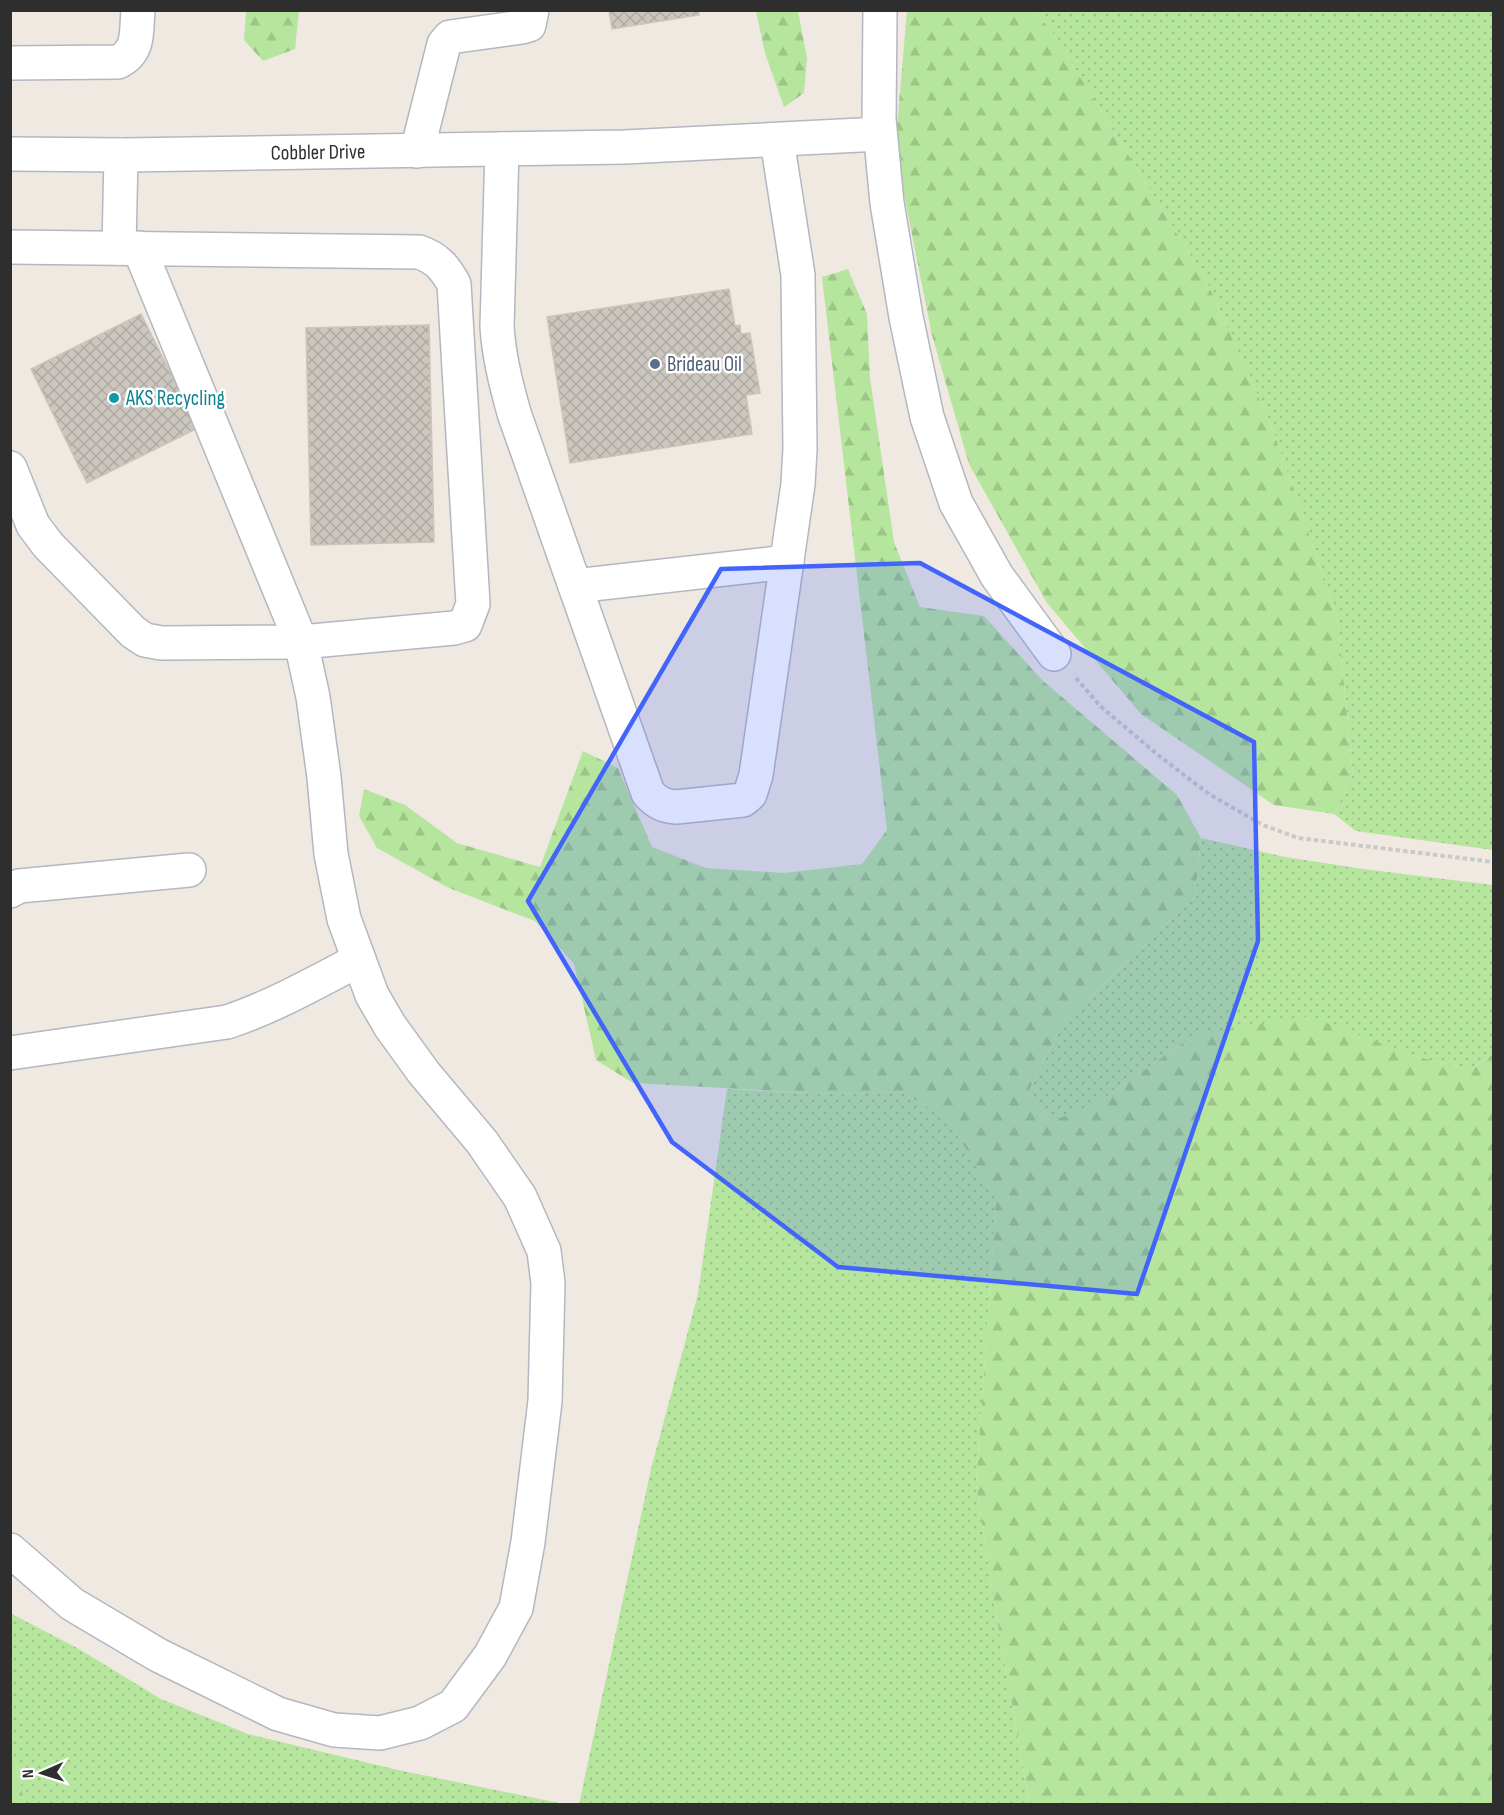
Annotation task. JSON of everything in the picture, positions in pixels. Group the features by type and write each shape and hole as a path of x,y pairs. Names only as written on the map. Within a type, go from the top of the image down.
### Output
{"street":[{"path":"10,63 118,62 126,58 135,48 138,10"},
{"path":"417,151 444,44 450,37 529,25 532,10"},
{"path":"880,10 880,134 887,202 906,317 927,417 956,503 997,576 1054,654"},
{"name":"Cobbler Drive","path":"10,154 121,155 625,147 880,134"},
{"path":"502,149 498,304 499,353 504,376 514,413 648,793 656,801 676,807 743,800 750,794 756,775 798,484 798,275 777,140"},
{"path":"10,1550 72,1605 158,1655 278,1714 334,1730 380,1733 420,1723 453,1706 490,1656 516,1608 528,1542 546,1401 548,1283 543,1251 520,1197 482,1142 424,1073 390,1026 372,995 344,919 331,854 324,777 313,697 301,642 129,248 121,155"},
{"path":"10,247 419,252 440,262 454,284 473,604 465,625 442,629 301,642 161,643 146,640 124,624 48,545 33,525 10,468"},
{"path":"575,586 787,562"},
{"path":"10,891 19,886 189,870"},
{"path":"10,1053 227,1022 279,1001 359,960"}],"path":[{"path":"1054,654 1100,706 1158,755 1209,794 1263,825 1298,838 1494,862"}],"highlighted area":[{"path":"920,563 1254,742 1258,941 1137,1294 838,1267 672,1142 528,901 721,569"}],"green space":[{"path":"246,11 299,11 295,49 263,61 244,40"},
{"path":"756,11 798,11 807,58 804,93 784,107 765,53"},
{"path":"907,11 1035,11 1053,33 1208,284 1273,430 1337,615 1353,774 1334,814 1274,805 1141,714 1047,603 969,464 932,335 895,149"},
{"path":"1035,11 1493,11 1493,850 1356,831 1334,814 1353,774 1337,615 1273,430 1208,284 1053,33"},
{"path":"848,269 867,314 870,378 894,542 920,607 984,616 1042,680 1177,795 1201,838 1195,897 1062,1024 1028,1092 1051,1122 1104,1099 1192,1036 1309,1016 1411,1055 1470,1070 1493,1054 1493,1804 1028,1804 976,1484 996,1198 947,1118 901,1092 832,1094 633,1083 596,1060 574,964 535,921 449,888 377,848 359,816 364,789 405,805 457,843 540,867 583,751 618,768 652,847 706,868 784,873 862,864 887,830 822,277"},
{"path":"1201,838 1285,857 1493,885 1493,1054 1470,1070 1411,1055 1192,1036 1104,1099 1052,1123 1028,1092 1062,1024 1195,897"},
{"path":"727,1089 832,1094 901,1092 947,1118 996,1198 976,1484 1028,1804 579,1804 651,1469 698,1294"},
{"path":"10,1613 79,1649 161,1699 248,1734 398,1770 564,1804 25,1804 11,1742"},
{"path":"11,1742 25,1804 11,1804"}],"building":[{"path":"609,10 698,10 699,15 612,29"},
{"name":"Brideau Oil","path":"729,289 735,326 740,325 741,334 750,333 760,393 746,395 752,434 570,463 547,317"},
{"name":"AKS Recycling","path":"141,314 198,428 87,483 31,369"},
{"path":"429,325 434,542 311,545 306,328"}],"place":[{"name":"Brideau Oil","path":"655,364"},
{"name":"AKS Recycling","path":"114,398"}]}
